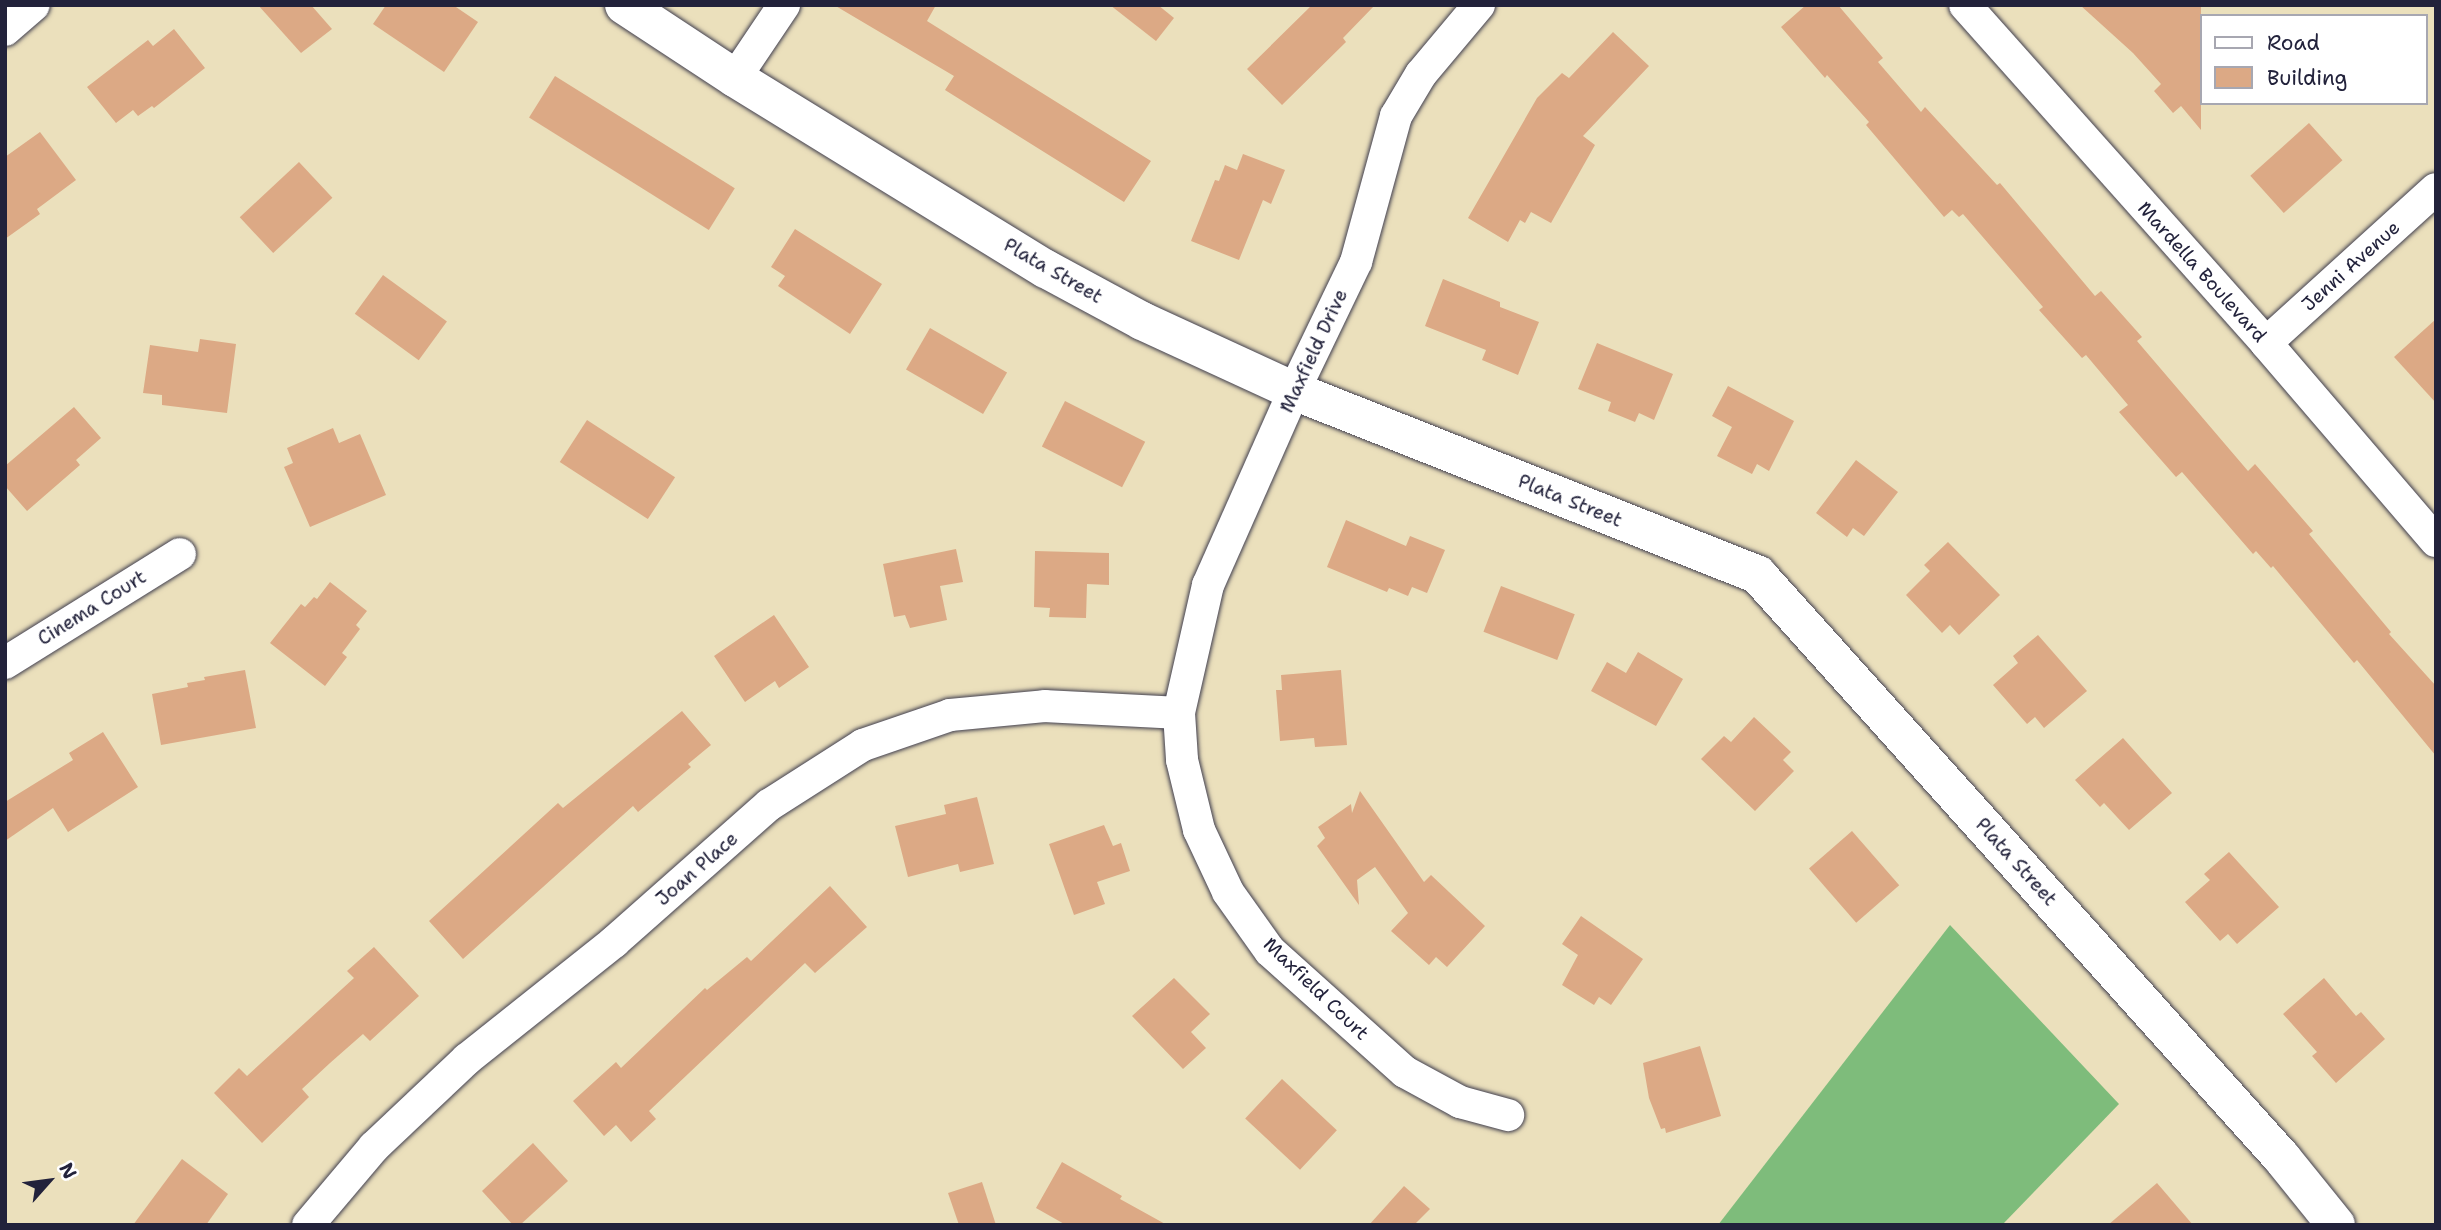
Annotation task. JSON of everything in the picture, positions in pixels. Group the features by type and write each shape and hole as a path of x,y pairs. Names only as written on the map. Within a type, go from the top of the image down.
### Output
{"street":[{"path":"5,30 34,5"},
{"name":"Plata Street","path":"624,5 735,78 1046,269 1142,321 1294,391 1758,575 2281,1158 2336,1225"},
{"path":"735,78 784,5"},
{"name":"Maxfield Drive","path":"1179,713 1208,585 1294,391 1356,262 1396,116 1421,74 1479,5"},
{"name":"Mardella Boulevard","path":"1965,5 2266,343 2436,541"},
{"name":"Jenni Avenue","path":"2266,343 2436,189"},
{"name":"Cinema Court","path":"5,663 180,554"},
{"name":"Joan Place","path":"308,1225 374,1147 467,1059 614,942 769,805 863,745 950,715 1045,706 1179,713"},
{"name":"Maxfield Court","path":"1179,713 1182,760 1199,830 1228,892 1270,951 1405,1072 1460,1102 1508,1115"}],"green space":[{"path":"1950,925 2119,1104 2002,1225 1718,1225"}],"building":[{"path":"258,5 311,5 332,29 301,53"},
{"path":"386,5 453,5 478,22 444,72 373,24"},
{"path":"834,5 936,5 927,21 1151,161 1124,202 945,90 954,76"},
{"path":"1110,5 1158,5 1174,18 1156,41"},
{"path":"1312,5 1375,5 1343,38 1346,42 1282,105 1247,69"},
{"path":"1806,5 1838,5 1883,58 1878,62 1921,112 1925,107 1997,185 2000,183 2095,296 2101,291 2142,337 2137,341 2248,471 2255,464 2313,531 2309,534 2391,632 2389,634 2436,686 2436,756 2357,660 2354,663 2273,566 2271,568 2256,551 2253,554 2182,472 2176,477 2119,412 2128,405 2086,355 2082,358 2039,310 2043,307 1963,214 1959,217 1952,210 1944,217 1866,125 1869,122 1827,75 1825,78 1781,27"},
{"path":"2080,5 2201,5 2201,130 2181,106 2173,113 2154,91 2161,84 2133,53"},
{"path":"174,29 205,68 154,108 152,106 138,116 133,110 116,123 87,87 148,40 153,46"},
{"path":"1613,32 1649,66 1583,136 1595,145 1551,223 1531,212 1525,223 1520,220 1508,242 1468,218 1537,98 1562,73 1569,78"},
{"path":"555,76 735,188 709,230 529,118"},
{"path":"2309,123 2342,160 2284,213 2250,176"},
{"path":"40,132 76,180 37,209 40,214 5,239 5,157"},
{"path":"1243,154 1285,170 1271,204 1263,200 1239,260 1191,241 1215,180 1219,181 1225,165 1237,170"},
{"path":"299,162 332,198 273,253 240,217"},
{"path":"795,229 882,284 850,334 778,286 785,276 771,267"},
{"path":"383,275 447,321 419,360 355,314"},
{"path":"1443,279 1500,302 1500,307 1539,322 1518,375 1482,360 1486,350 1425,326"},
{"path":"2436,319 2436,403 2394,357"},
{"path":"930,328 1007,372 983,414 906,370"},
{"path":"200,339 236,344 227,413 162,405 162,395 143,393 150,345 198,352"},
{"path":"1597,343 1673,374 1654,420 1639,413 1635,422 1608,411 1611,402 1578,389"},
{"path":"1728,386 1794,421 1769,471 1757,464 1752,474 1717,456 1732,427 1712,416"},
{"path":"1065,401 1145,442 1122,487 1042,446"},
{"path":"74,407 101,438 76,460 80,465 27,511 5,486 5,466"},
{"path":"587,420 675,477 648,519 560,462"},
{"path":"333,428 339,443 360,434 386,495 310,527 284,467 293,463 287,448"},
{"path":"1856,460 1898,492 1864,536 1853,528 1847,537 1816,513"},
{"path":"1346,520 1406,546 1410,536 1445,550 1427,593 1412,587 1408,596 1389,588 1387,592 1327,567"},
{"path":"1948,542 2000,595 1959,635 1950,625 1942,633 1906,595 1930,571 1924,565"},
{"path":"956,549 963,582 940,586 947,620 910,628 905,615 894,617 883,564"},
{"path":"1035,551 1109,553 1109,585 1087,584 1086,618 1049,617 1050,608 1034,607"},
{"path":"330,582 367,611 356,625 360,629 342,653 347,657 325,686 270,643 301,604 305,607 314,597 317,599"},
{"path":"1501,586 1575,614 1557,660 1483,632"},
{"path":"774,615 809,667 779,688 775,681 745,702 714,656"},
{"path":"2038,635 2087,691 2044,728 2035,717 2027,724 1993,685 2018,663 2013,656"},
{"path":"1638,652 1683,679 1656,726 1591,691 1607,662 1626,673"},
{"path":"245,670 256,728 161,745 152,694 188,687 187,683 205,680 204,677"},
{"path":"1341,670 1347,745 1315,747 1314,738 1280,741 1276,690 1282,690 1281,675"},
{"path":"682,711 711,745 688,764 691,767 638,812 633,806 463,959 429,921 558,803 563,808"},
{"path":"1754,717 1791,752 1783,760 1794,771 1755,811 1701,759 1724,736 1731,742"},
{"path":"103,732 138,787 68,832 53,808 5,841 5,802 73,760 69,753"},
{"path":"2123,738 2172,793 2129,830 2104,803 2100,807 2075,780"},
{"path":"1360,791 1424,882 1431,875 1485,926 1447,967 1436,957 1429,965 1391,931 1408,913 1375,867 1357,880 1359,905 1317,846 1325,838 1318,827 1351,804 1352,813"},
{"path":"977,797 994,864 960,872 958,864 908,877 895,826 946,814 944,805"},
{"path":"1104,825 1113,846 1121,843 1130,871 1097,882 1105,904 1074,915 1049,844"},
{"path":"1852,831 1899,885 1856,923 1809,868"},
{"path":"2229,852 2279,907 2237,944 2228,934 2220,941 2185,902 2210,880 2204,874"},
{"path":"830,886 867,927 815,973 805,963 649,1111 656,1119 631,1142 616,1125 604,1136 573,1101 616,1062 621,1068 705,988 707,990 747,957 751,961"},
{"path":"1581,916 1643,959 1611,1005 1599,997 1594,1005 1562,985 1578,955 1562,944"},
{"path":"374,947 419,996 370,1041 363,1034 302,1089 309,1097 262,1143 214,1093 239,1068 247,1076 354,978 347,971"},
{"path":"1174,978 1210,1014 1191,1032 1206,1048 1183,1069 1132,1016"},
{"path":"2324,978 2356,1016 2361,1012 2385,1039 2336,1083 2312,1056 2317,1052 2283,1014"},
{"path":"1700,1046 1721,1116 1666,1133 1665,1128 1661,1129 1649,1098 1643,1063"},
{"path":"1282,1079 1337,1130 1300,1170 1245,1118"},
{"path":"533,1143 568,1181 520,1225 513,1225 482,1191"},
{"path":"182,1159 228,1194 206,1225 133,1225"},
{"path":"1062,1162 1167,1225 1066,1225 1036,1208"},
{"path":"982,1182 996,1225 959,1225 948,1193"},
{"path":"2157,1183 2193,1225 2108,1225"},
{"path":"1404,1186 1430,1209 1414,1225 1369,1225"}]}
